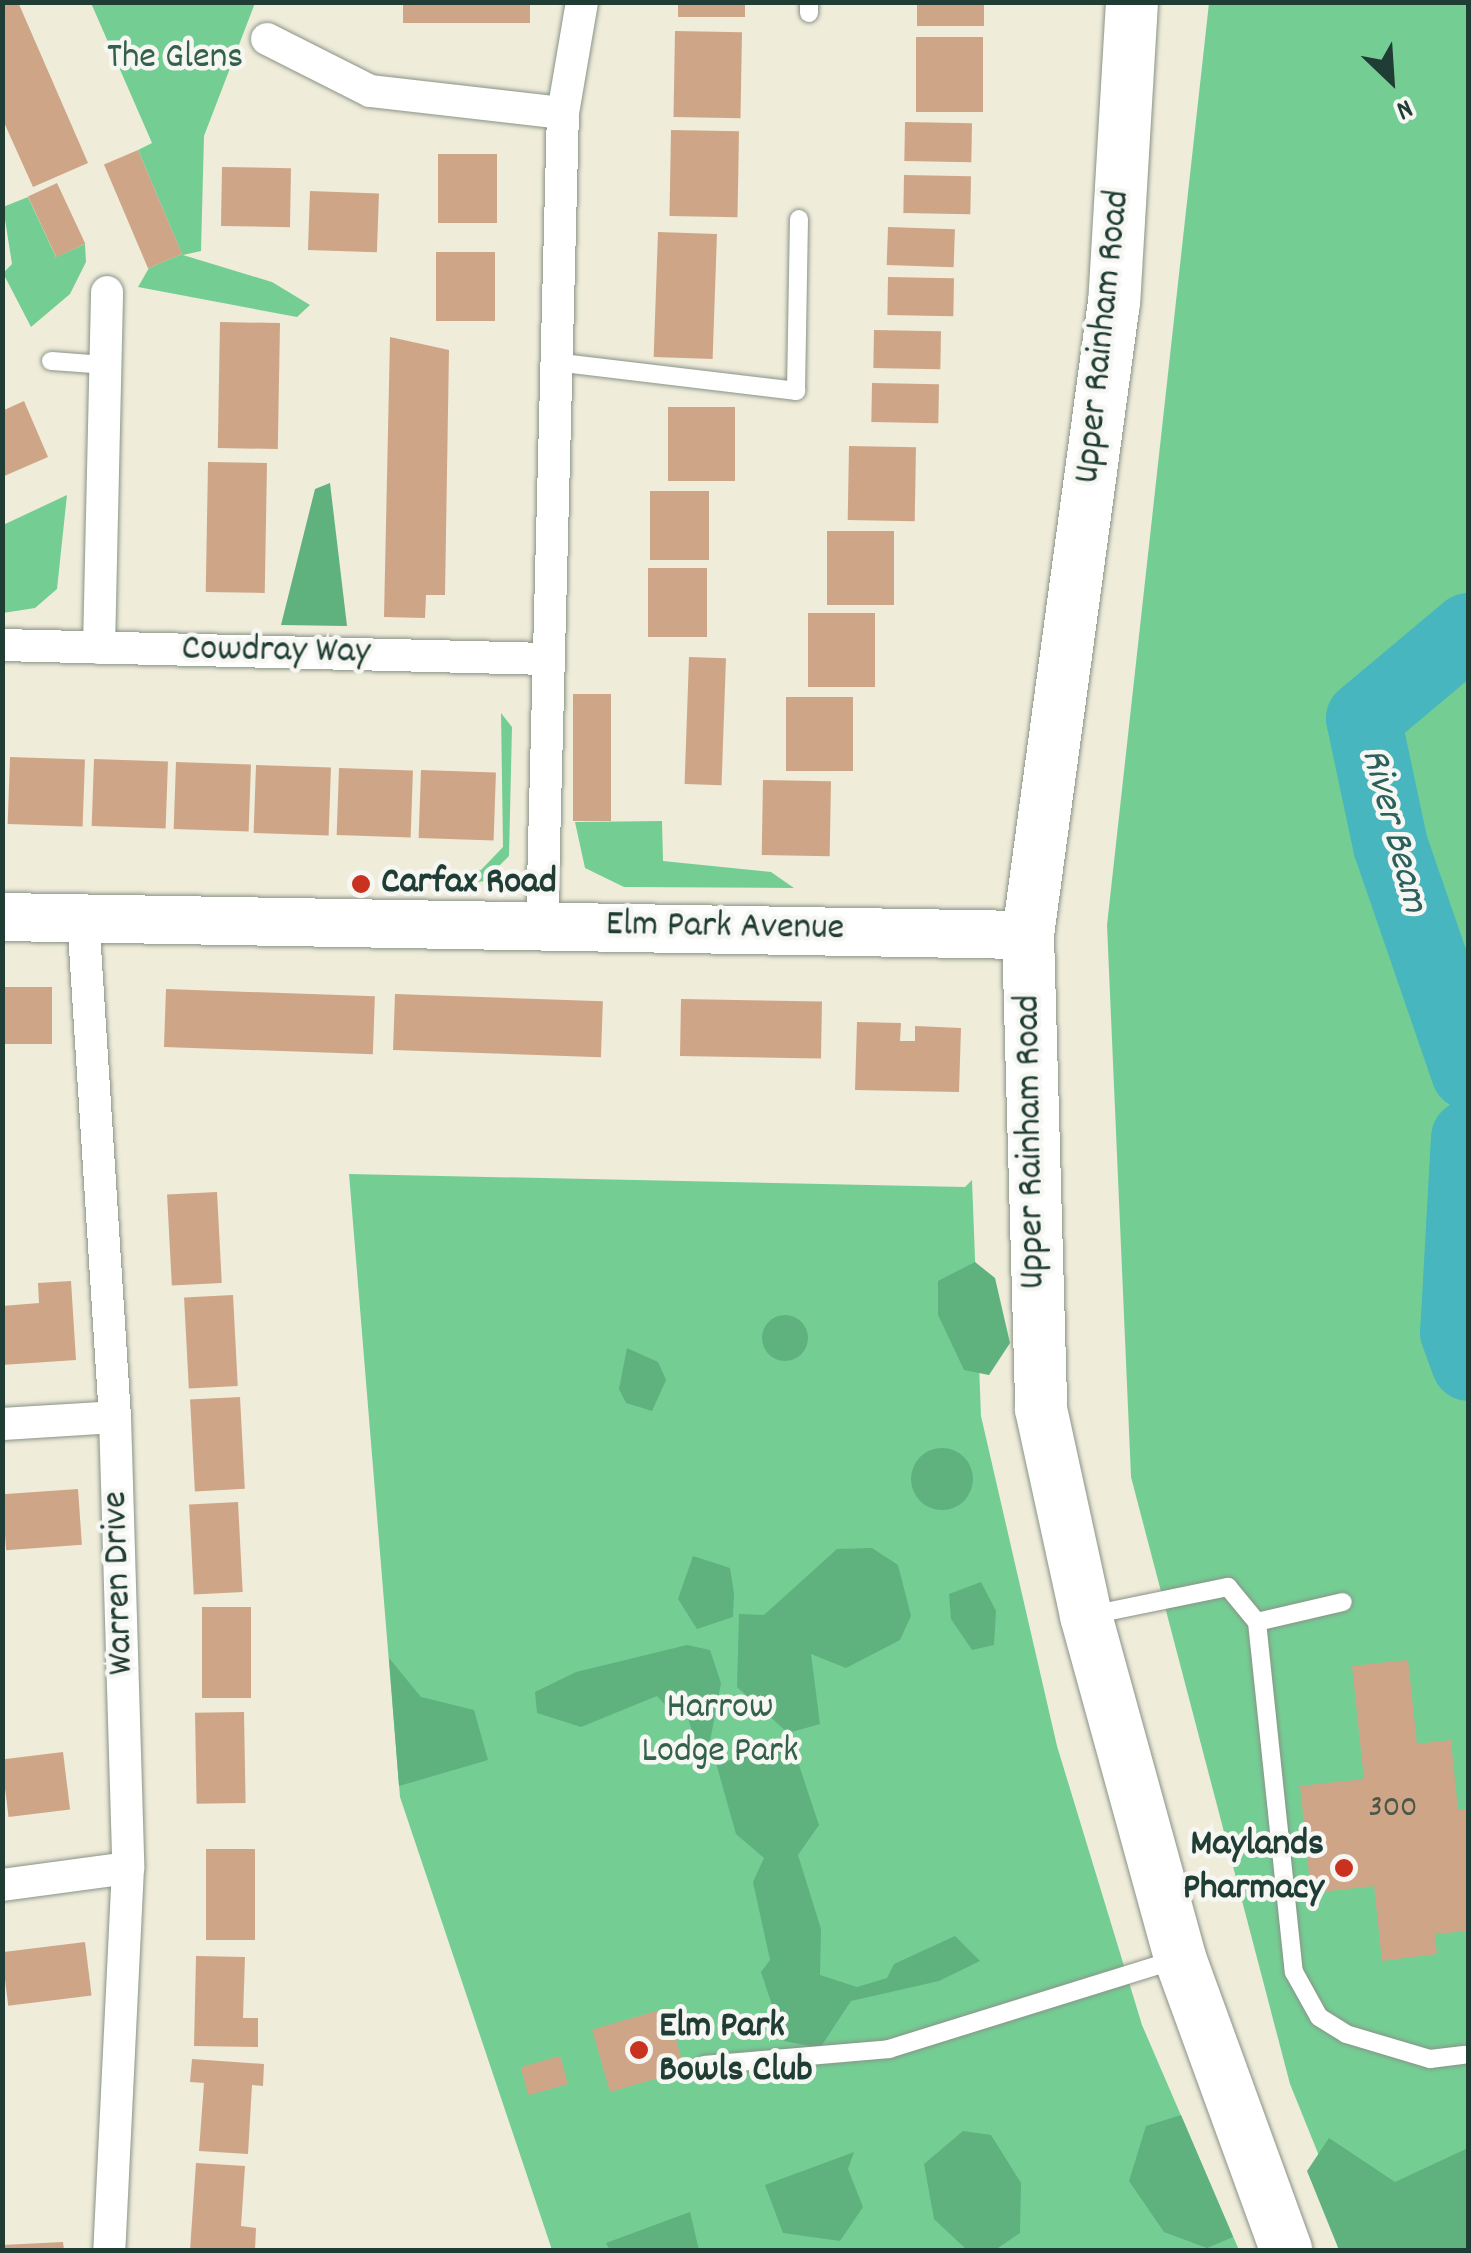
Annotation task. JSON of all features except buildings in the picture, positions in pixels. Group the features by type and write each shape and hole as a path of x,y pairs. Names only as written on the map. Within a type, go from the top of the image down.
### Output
{"main road":[{"name":"Upper Rainham Road","path":"1132,2 1114,302 1028,935 1041,1409 1086,1616 1180,1958 1286,2250"}],"street":[{"path":"542,924 563,113 582,2"},
{"path":"267,39 370,91 563,113"},
{"path":"99,648 107,292"},
{"name":"Cowdray Way","path":"2,645 549,659"},
{"name":"Warren Drive","path":"83,916 115,1417 128,1868 109,2250"},
{"name":"Elm Park Avenue","path":"2,917 1028,935"},
{"path":"2,1424 115,1417"},
{"path":"2,1886 128,1868"}],"lane":[{"path":"554,362 796,391 799,219"},
{"path":"51,361 105,364"},
{"path":"1086,1616 1228,1586 1257,1622 1294,1972 1319,2016 1346,2034 1430,2058 1464,2055"},
{"path":"1257,1622 1343,1602"},
{"path":"704,2065 889,2049 1180,1958"}],"green space":[{"name":"The Glens","path":"91,3 255,3 204,136 201,251 183,255 272,282 310,305 297,317 138,287 149,268 182,254 138,150 152,143"},
{"path":"1209,3 1468,3 1468,2250 1357,2250 1290,2084 1131,1477 1107,925"},
{"path":"28,197 56,257 85,244 86,262 70,294 31,327 3,273 12,264 3,207"},
{"path":"330,483 347,626 281,625 315,489"},
{"path":"67,495 57,589 35,608 3,613 3,525"},
{"path":"501,713 512,727 509,856 484,881 448,888 449,877 481,870 503,847"},
{"path":"662,821 663,861 771,872 794,888 624,887 585,868 575,822"},
{"name":"Harrow Lodge Park","path":"349,1174 965,1187 972,1180 981,1416 1057,1746 1142,2025 1239,2250 552,2250 400,1797"},
{"path":"975,1262 995,1278 1010,1343 989,1375 964,1370 938,1315 938,1281"},
{"path":"785,1315 801,1322 808,1338 801,1354 785,1361 769,1354 762,1338 769,1322"},
{"path":"627,1348 658,1362 666,1380 652,1411 626,1403 619,1389"},
{"path":"942,1448 964,1457 973,1479 964,1501 942,1510 920,1501 911,1479 920,1457"},
{"path":"872,1548 898,1565 911,1616 900,1640 846,1668 811,1654 820,1724 788,1733 737,1687 739,1614 764,1615 837,1549"},
{"path":"693,1556 730,1568 734,1593 733,1617 697,1629 678,1599"},
{"path":"981,1582 996,1611 994,1645 972,1650 951,1619 949,1594"},
{"path":"687,1645 710,1650 721,1683 710,1741 696,1745 683,1701 666,1706 657,1696 581,1727 537,1713 535,1692 576,1672"},
{"path":"389,1658 421,1697 474,1710 488,1760 399,1786"},
{"path":"793,1747 819,1825 798,1855 821,1929 820,1975 857,1987 887,1978 894,1964 955,1936 980,1961 939,1981 851,2001 820,2048 784,2041 761,1972 770,1960 753,1882 764,1858 736,1834 716,1763"},
{"path":"1181,2115 1233,2237 1207,2248 1164,2232 1129,2181 1146,2126"},
{"path":"963,2131 991,2135 1021,2183 1020,2233 995,2250 967,2250 934,2219 924,2164"},
{"path":"1329,2138 1395,2182 1468,2148 1468,2250 1339,2250 1307,2171"},
{"path":"854,2152 848,2169 863,2207 840,2241 783,2233 765,2185"},
{"path":"690,2212 699,2250 610,2250 606,2243"}],"waterway":[{"name":"River Beam","path":"1468,630 1363,718 1390,845 1468,1072"},
{"name":"River Beam","path":"1468,1137 1457,1332 1468,1363"}],"place":[{"name":"Carfax Road","path":"361,884"},
{"name":"Maylands Pharmacy","path":"1344,1868"},
{"name":"Elm Park Bowls Club","path":"639,2050"}]}
